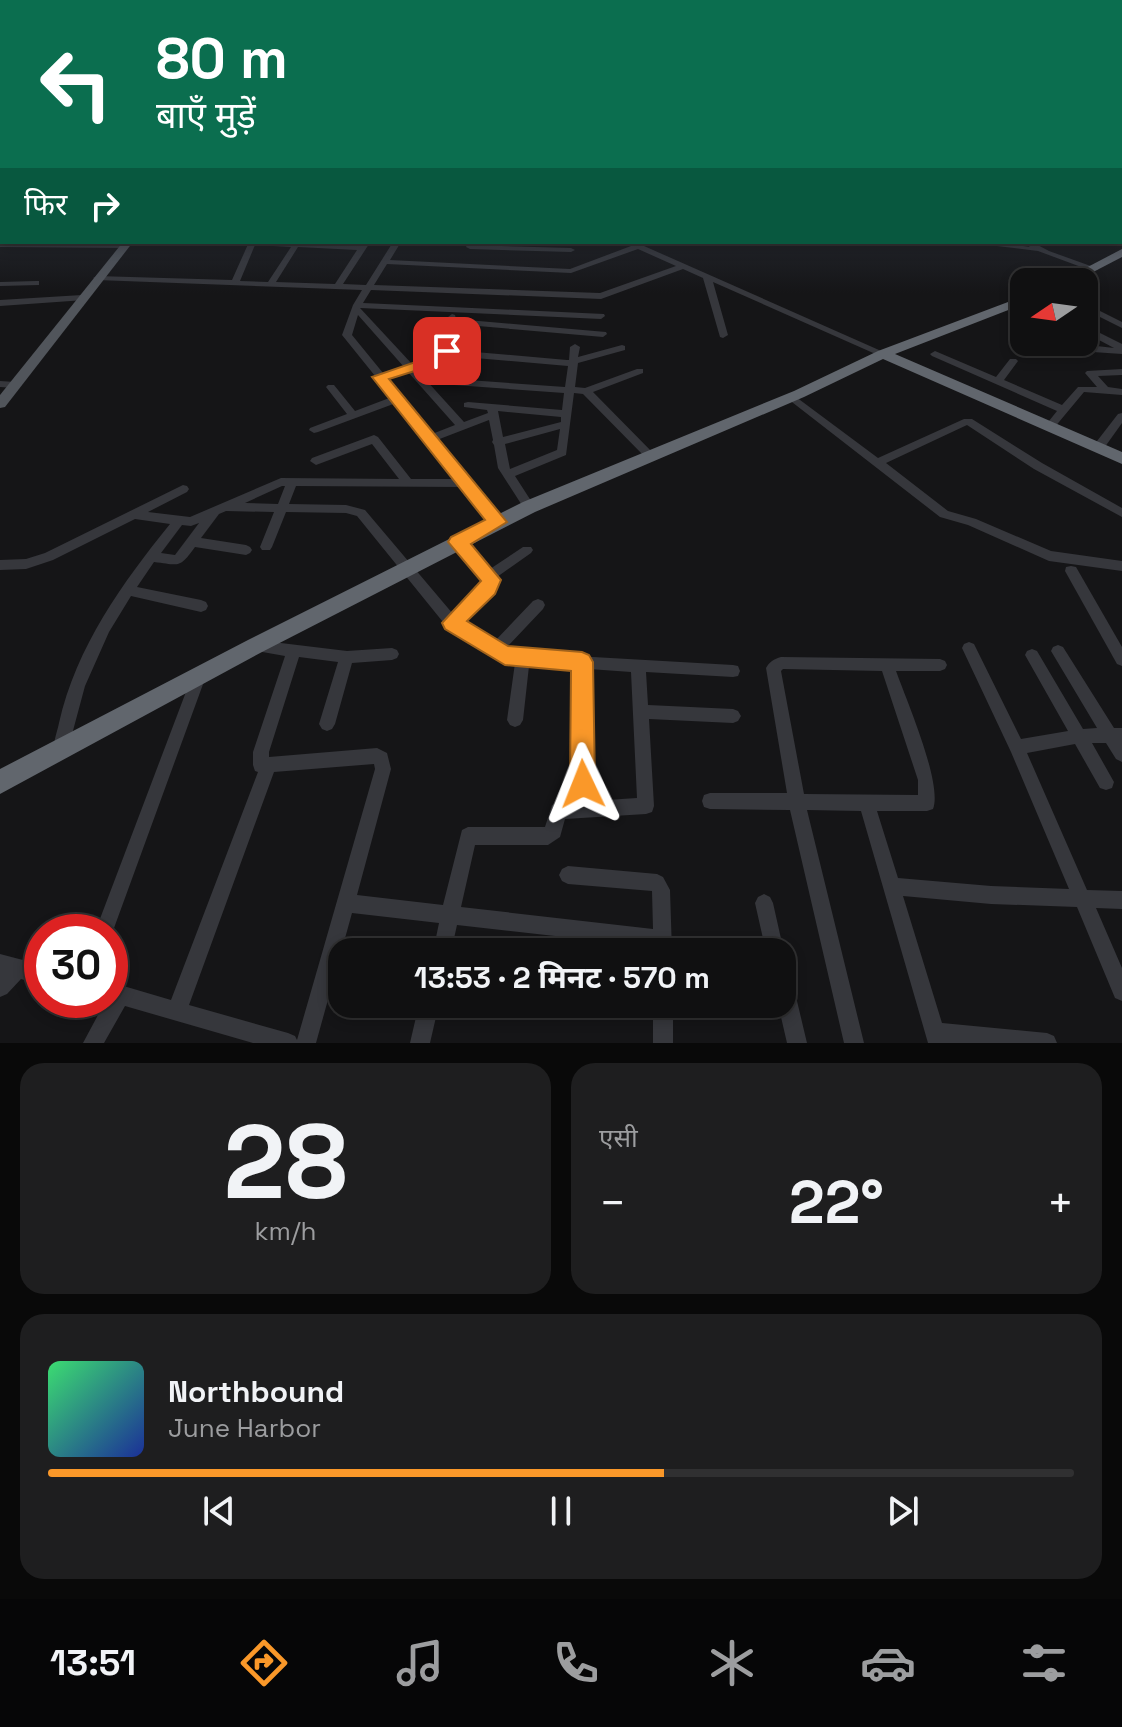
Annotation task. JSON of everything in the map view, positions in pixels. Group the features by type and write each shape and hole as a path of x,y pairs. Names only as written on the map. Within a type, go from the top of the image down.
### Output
{"highway":[{"path":"1097,268 1122,252"},
{"path":"0,782 497,522 1010,306"},
{"path":"887,355 1122,458"}],"main road":[{"path":"0,413 126,244"},
{"path":"0,404 101,276"}],"street":[{"path":"0,245 126,244"},
{"path":"234,284 253,244"},
{"path":"272,282 292,244"},
{"path":"336,244 364,245"},
{"path":"396,244 357,307 347,335 497,522"},
{"path":"558,244 595,263"},
{"path":"385,262 571,271 633,244 887,355"},
{"path":"997,244 1038,250 1092,268"},
{"path":"1030,244 1038,250"},
{"path":"338,285 364,245"},
{"path":"463,266 471,245 571,250"},
{"path":"529,270 534,249"},
{"path":"101,276 234,284 272,282 601,296 683,266"},
{"path":"707,276 723,335"},
{"path":"0,284 36,283"},
{"path":"445,357 451,321 461,290"},
{"path":"601,296 604,353"},
{"path":"0,303 82,298"},
{"path":"357,307 601,316"},
{"path":"357,307 463,427"},
{"path":"1098,313 1122,325"},
{"path":"451,321 603,334"},
{"path":"1098,336 1122,349"},
{"path":"508,474 562,452 575,347"},
{"path":"380,377 445,357 475,355 573,362 622,348"},
{"path":"1098,348 1122,349"},
{"path":"935,354 1062,409"},
{"path":"998,381 1013,361"},
{"path":"440,381 569,392 586,391 640,371"},
{"path":"1109,391 1091,371 1122,372"},
{"path":"0,384 15,385"},
{"path":"331,387 353,415"},
{"path":"1050,426 1081,389 1122,392"},
{"path":"586,391 650,455"},
{"path":"796,395 944,514 972,522 1049,556 1122,566"},
{"path":"314,430 397,399"},
{"path":"468,405 492,411 566,419"},
{"path":"429,439 463,427 492,411"},
{"path":"492,411 497,442 508,474 529,507"},
{"path":"497,442 566,419"},
{"path":"877,463 968,421 1049,473 1122,513"},
{"path":"1098,448 1120,422"},
{"path":"316,461 374,439 409,484"},
{"path":"137,515 177,523 191,522 266,486 292,483 466,483"},
{"path":"266,547 292,483"},
{"path":"0,565 37,562 137,515 183,489"},
{"path":"220,509 282,508 361,513 452,623 494,651 523,659 733,671"},
{"path":"150,557 178,560 220,509"},
{"path":"61,748 75,688 126,590 177,523"},
{"path":"194,542 246,550"},
{"path":"458,542 491,575"},
{"path":"452,623 488,589 491,575 527,550"},
{"path":"1071,571 1117,642 1122,660"},
{"path":"126,590 201,606"},
{"path":"494,651 538,605"},
{"path":"255,646 293,653 347,657 392,654"},
{"path":"969,648 1017,747 1122,991"},
{"path":"1058,651 1116,735 1122,754"},
{"path":"293,653 259,761 268,767 381,758 381,782 306,1043"},
{"path":"1032,655 1106,782"},
{"path":"327,724 347,657"},
{"path":"515,720 523,659"},
{"path":"582,662 583,811"},
{"path":"710,801 922,804 929,799 887,664"},
{"path":"446,938 468,836 548,836 554,831 558,811 646,806 638,665"},
{"path":"854,1043 797,803 773,674 775,665 940,665"},
{"path":"111,914 199,676"},
{"path":"641,712 733,716"},
{"path":"1017,747 1079,736 1116,735"},
{"path":"177,1009 268,767"},
{"path":"866,801 937,1037 1047,1043"},
{"path":"568,875 657,883 662,938"},
{"path":"892,886 1082,900 1122,900"},
{"path":"346,903 605,938"},
{"path":"764,903 772,938"},
{"path":"0,987 8,966"},
{"path":"128,996 288,1043"},
{"path":"93,1043 104,1018"},
{"path":"420,1043 426,1018"},
{"path":"663,1018 663,1043"},
{"path":"791,1018 797,1043"}],"route":[{"path":"447,351 445,357 380,377 497,522 458,542 491,575 492,580 488,589 452,623 490,649 505,655 582,662 583,784"}]}
